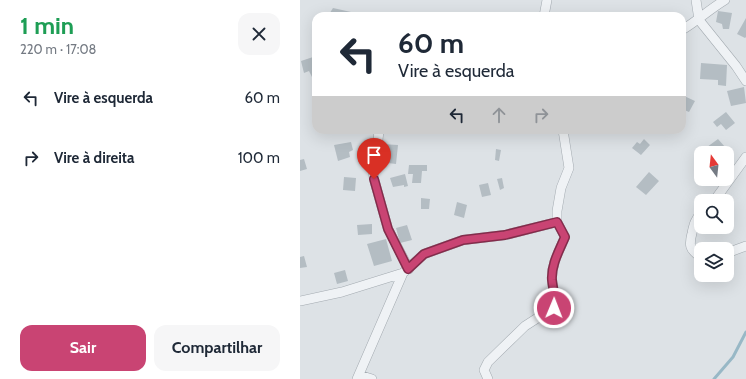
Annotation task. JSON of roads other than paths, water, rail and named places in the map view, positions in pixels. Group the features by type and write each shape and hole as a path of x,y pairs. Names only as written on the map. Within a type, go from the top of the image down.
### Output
{"street":[{"path":"545,12 547,0"},
{"path":"696,0 699,20 736,66 746,81"},
{"path":"686,28 699,20 712,8 725,0"},
{"path":"378,134 373,165 374,179 388,229 406,271"},
{"path":"488,379 484,370 488,362 525,326 554,308 556,300 552,279 554,264 565,237 557,222 557,211 561,188 569,168 565,134"},
{"path":"719,194 746,157"},
{"path":"694,221 689,242 691,249 694,251"},
{"path":"372,379 358,377 406,271 424,254 463,240 505,235 557,222"},
{"path":"734,250 746,246"},
{"path":"300,300 342,292 406,271"}],"waterway":[{"path":"714,379 733,357 746,332"}]}
